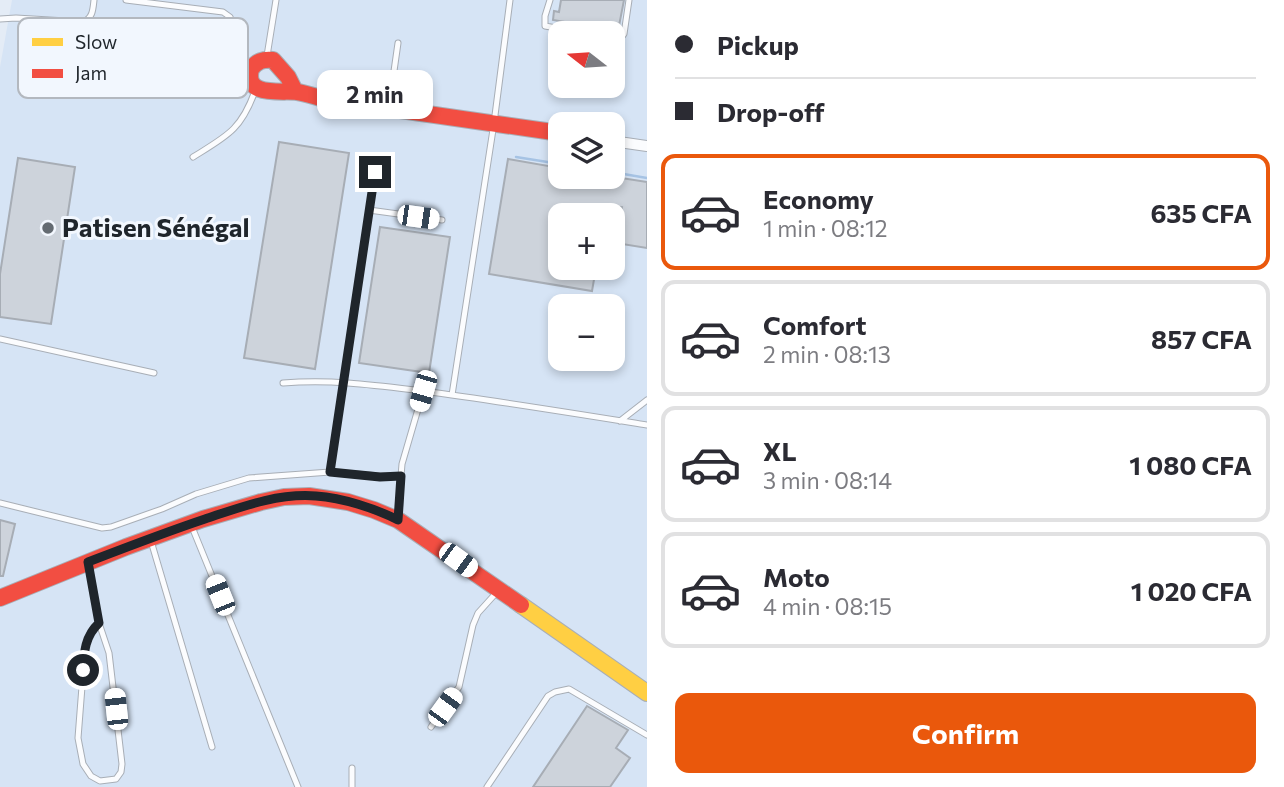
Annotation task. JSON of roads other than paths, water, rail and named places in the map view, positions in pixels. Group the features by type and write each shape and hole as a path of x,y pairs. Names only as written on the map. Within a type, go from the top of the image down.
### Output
{"street":[{"path":"295,91 288,77 273,60 266,58 252,66 251,82 256,88 271,92 295,91 324,99 548,131"},
{"path":"625,143 647,146"},
{"path":"0,598 150,538 253,503 276,498 316,496 385,513 398,520 647,693"}],"lane":[{"path":"90,18 94,0"},
{"path":"126,0 223,12 231,18"},
{"path":"266,58 275,0"},
{"path":"452,395 510,0"},
{"path":"548,27 545,26 545,16 550,0"},
{"path":"625,27 629,0"},
{"path":"0,19 18,18"},
{"path":"389,108 398,43"},
{"path":"193,157 235,129 249,107 256,88"},
{"path":"330,472 375,172"},
{"path":"369,211 442,220"},
{"path":"0,339 155,373"},
{"path":"283,383 344,381 647,425"},
{"path":"398,520 402,464 423,391"},
{"path":"620,421 647,400"},
{"path":"0,503 102,528 249,478 330,472 380,477 401,476"},
{"path":"190,524 298,787"},
{"path":"150,538 212,747"},
{"path":"88,562 99,623 109,653 122,764 116,779 100,781 91,776 83,764 78,738 85,648 92,630 99,623"},
{"path":"431,727 459,687 472,625 478,613 499,590"},
{"path":"487,787 548,696 555,692 569,690 647,735"},
{"path":"352,768 352,787"}],"waterway":[{"path":"516,157 548,162"},
{"path":"625,174 647,178"}],"place":[{"name":"Patisen Sénégal","path":"48,228"}]}
